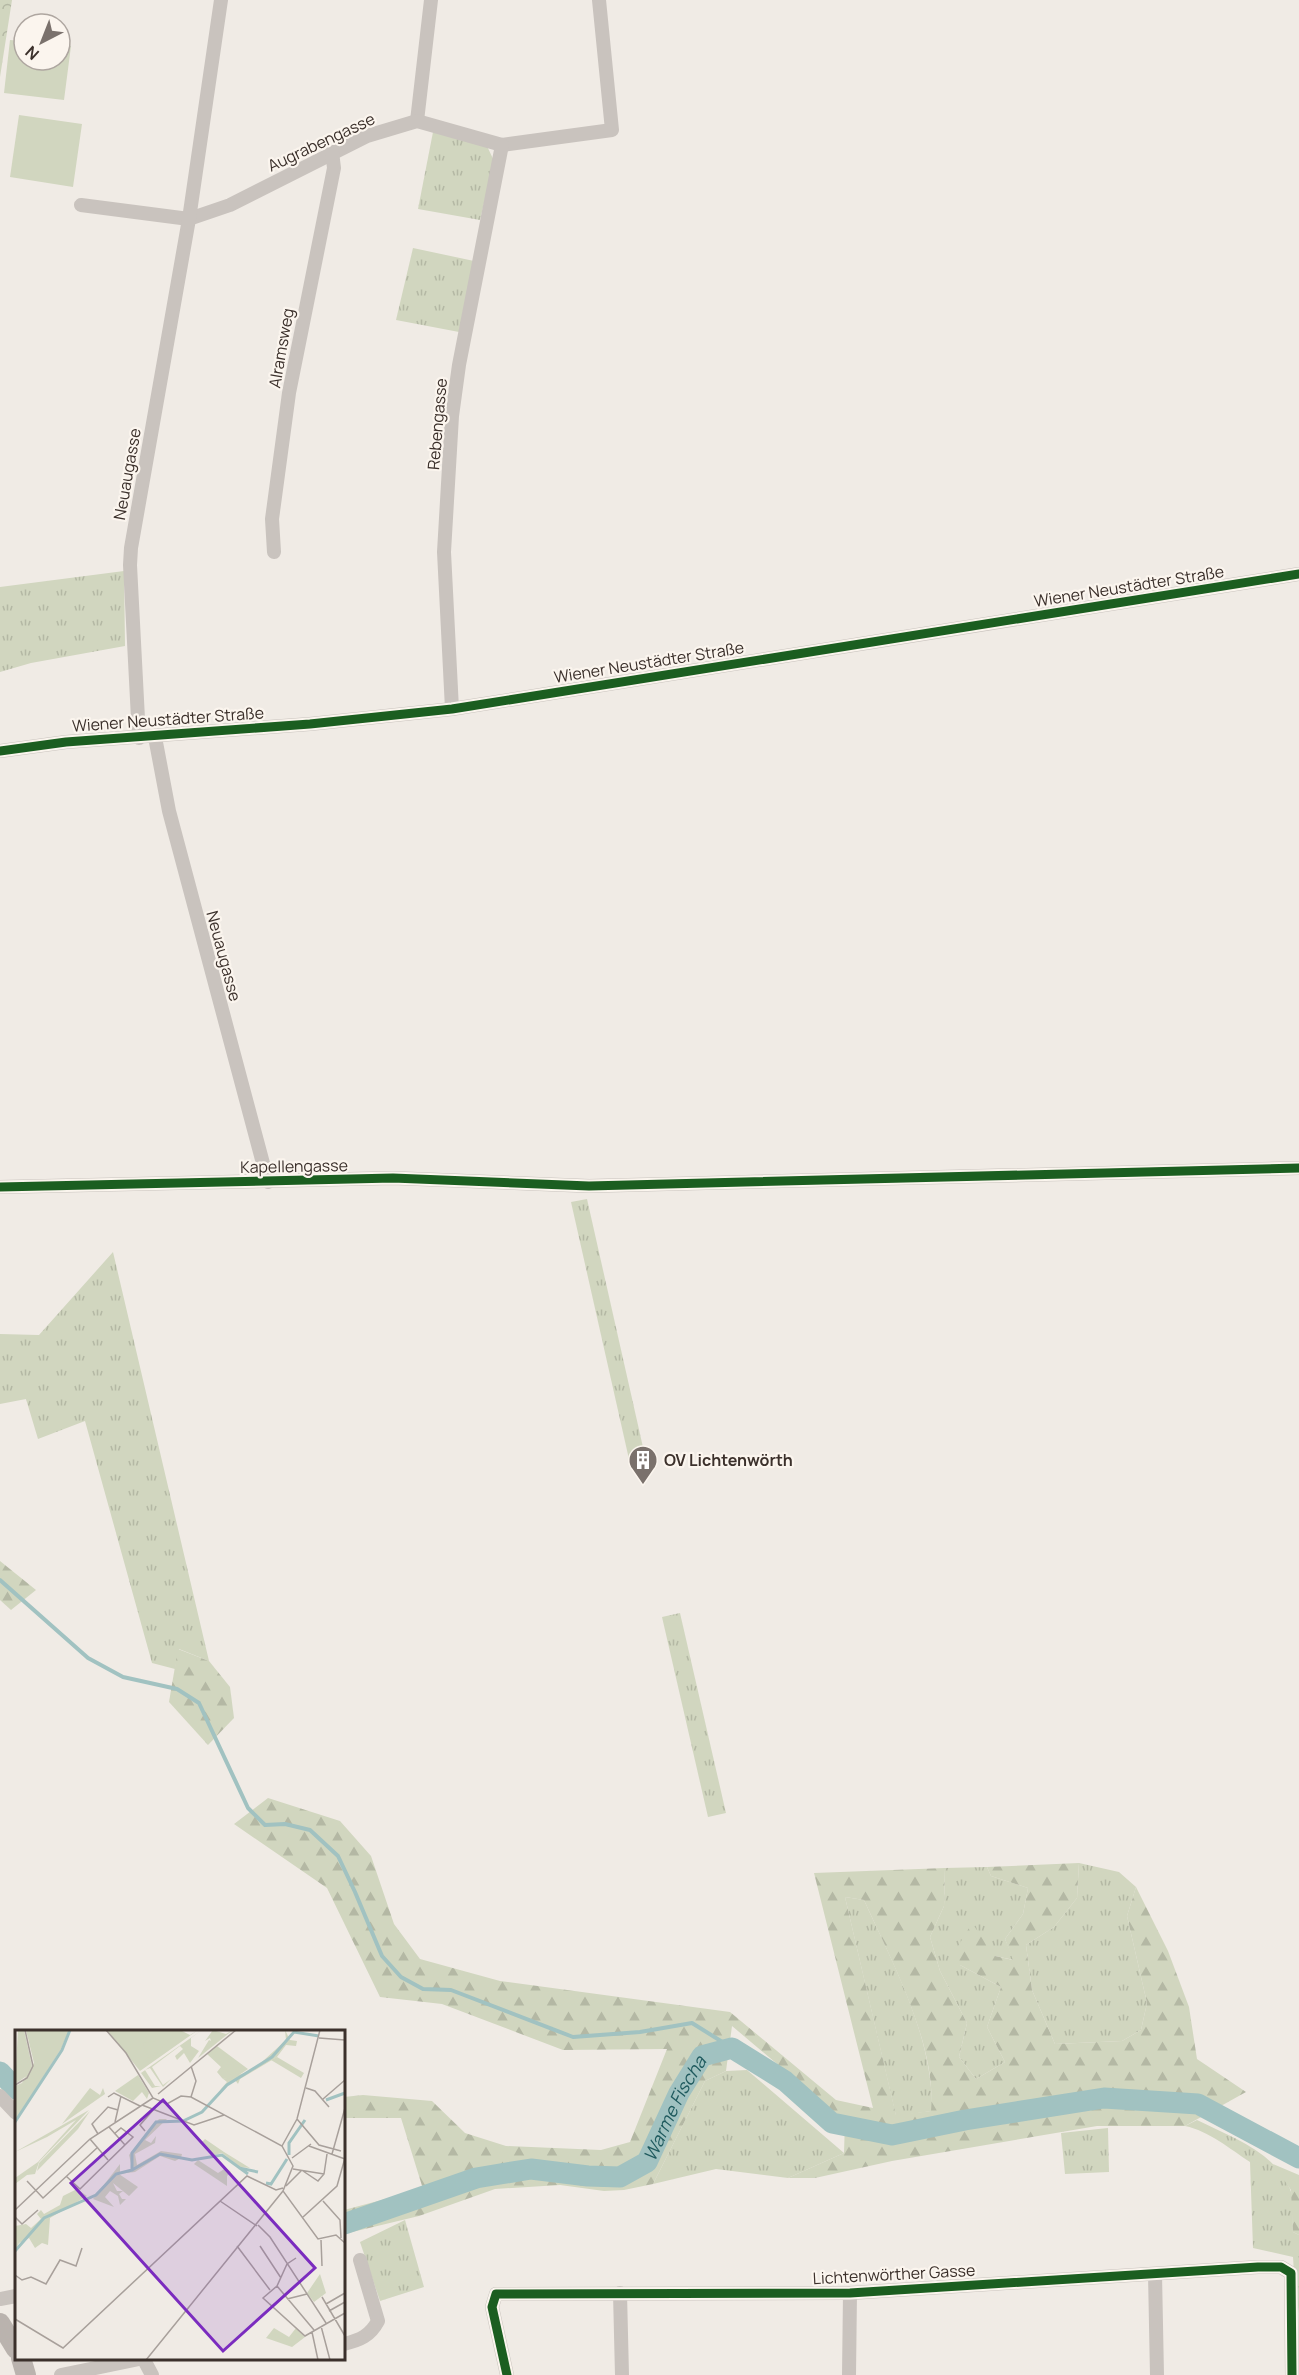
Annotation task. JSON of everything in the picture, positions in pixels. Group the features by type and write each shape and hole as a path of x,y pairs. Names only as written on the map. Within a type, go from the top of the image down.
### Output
{"main road":[{"path":"0,2324 15,2347"},
{"path":"22,2360 26,2375"}],"street":[{"name":"Neuaugasse","path":"140,738 130,576 131,548 189,219 221,0"},
{"path":"431,0 417,121 502,145 612,130 599,0"},
{"name":"Augrabengasse","path":"189,219 230,205 367,136 417,121"},
{"name":"Rebengasse","path":"452,709 444,552 452,416 459,365 502,145"},
{"name":"Alramsweg","path":"274,552 272,519 289,393 334,168 333,152"},
{"path":"81,205 189,219"},
{"name":"Wiener Neustädter Straße","path":"0,751 66,742 310,724 452,709 1299,574"},
{"name":"Neuaugasse","path":"155,737 169,811 268,1182"},
{"name":"Kapellengasse","path":"0,1187 393,1178 589,1186 1299,1168"},
{"path":"0,2096 15,2111"},
{"path":"345,2344 358,2341 371,2333 378,2321 360,2260"},
{"name":"Lichtenwörther Gasse","path":"507,2375 492,2307 496,2294 850,2293 1281,2267 1291,2273 1292,2375"},
{"path":"1155,2274 1157,2375"},
{"path":"620,2293 622,2375"},
{"path":"849,2375 850,2293"},
{"path":"0,2299 15,2296"},
{"path":"61,2375 139,2360"},
{"path":"144,2360 152,2375"}],"green space":[{"path":"0,0 12,0 0,77"},
{"path":"10,40 12,40 12,72 68,72 64,100 4,93"},
{"path":"19,115 82,124 73,187 10,177"},
{"path":"433,132 487,146 494,161 480,220 418,209"},
{"path":"413,248 474,261 459,332 396,320"},
{"path":"124,571 125,646 31,663 0,672 0,587"},
{"path":"587,1199 647,1465 631,1468 571,1202"},
{"path":"113,1252 209,1661 179,1649 175,1669 152,1663 85,1421 38,1439 26,1399 0,1404 0,1334 39,1335"},
{"path":"0,1561 36,1590 11,1610 0,1600"},
{"path":"680,1613 726,1813 708,1817 662,1617"},
{"path":"178,1649 209,1661 230,1687 234,1718 208,1745 169,1702"},
{"path":"268,1798 340,1821 371,1856 394,1924 420,1959 500,1981 730,2012 836,2100 873,2108 814,1873 945,1868 944,1906 930,1937 940,1971 967,2023 959,2057 976,2079 1005,2062 987,2027 1001,1987 960,1965 957,1948 972,1923 995,1956 1013,1960 1005,1939 1023,1914 1028,1888 991,1876 987,1867 1079,1863 1077,1898 1054,1927 1026,1945 1032,1990 1055,2044 1122,2041 1141,2030 1147,2003 1127,1916 1136,1887 1168,1951 1189,2007 1197,2059 1246,2092 1185,2126 1097,2126 892,2161 815,2178 788,2178 844,2153 845,2121 732,2026 726,2071 705,2081 653,2184 624,2190 604,2191 560,2185 495,2189 419,2216 345,2234 345,2210 423,2189 401,2118 345,2118 345,2097 363,2095 432,2101 465,2133 506,2146 601,2150 630,2142 667,2049 563,2050 442,2004 380,1997 327,1888 234,1824","holes":["845,1897 864,1900 899,1976 920,2031 927,2059 931,2085 931,2111 896,2115"]},
{"path":"1079,1863 1119,1872 1136,1887 1127,1916 1147,2003 1141,2030 1122,2041 1055,2044 1032,1990 1026,1945 1054,1927 1077,1898"},
{"path":"987,1867 991,1876 1028,1888 1023,1914 1005,1939 1014,1960 995,1956 960,1965 1001,1987 987,2027 1005,2062 976,2079 959,2057 967,2023 940,1971 930,1937 944,1906 945,1868"},
{"path":"845,1897 864,1900 910,2002 926,2056 931,2083 932,2111 896,2116"},
{"path":"747,2070 844,2153 788,2178 716,2169 653,2184 705,2081 726,2071"},
{"path":"1197,2120 1237,2139 1263,2155 1283,2176 1292,2193 1293,2232 1299,2235 1297,2320 1293,2257 1253,2248 1250,2162 1211,2136 1185,2126"},
{"path":"1108,2128 1109,2172 1065,2174 1061,2133"},
{"path":"1273,2164 1299,2175 1299,2235 1293,2232 1291,2190"},
{"path":"405,2220 424,2287 380,2301 360,2242"}],"waterway":[{"path":"0,1580 88,1658 123,1677 177,1689 199,1703 248,1808 265,1825 285,1824 310,1830 338,1856 382,1956 401,1977 423,1989 451,1990 573,2037 640,2032 692,2023 732,2048"},
{"name":"Warme Fischa","path":"345,2224 476,2178 531,2169 588,2176 620,2177 647,2162 679,2093 702,2056 732,2048 785,2081 832,2123 892,2135 965,2120 1104,2098 1198,2104 1299,2158"},
{"name":"Warme Fischa","path":"0,2072 15,2088"}],"cycle path":[{"path":"0,751 66,742 310,724 452,709 1299,574"},
{"path":"0,1187 393,1178 589,1186 1299,1168"},
{"path":"507,2375 492,2307 496,2294 850,2293 1258,2267 1281,2267 1291,2273 1292,2375"}],"place":[{"name":"OV Lichtenwörth","path":"643,1486"}]}
